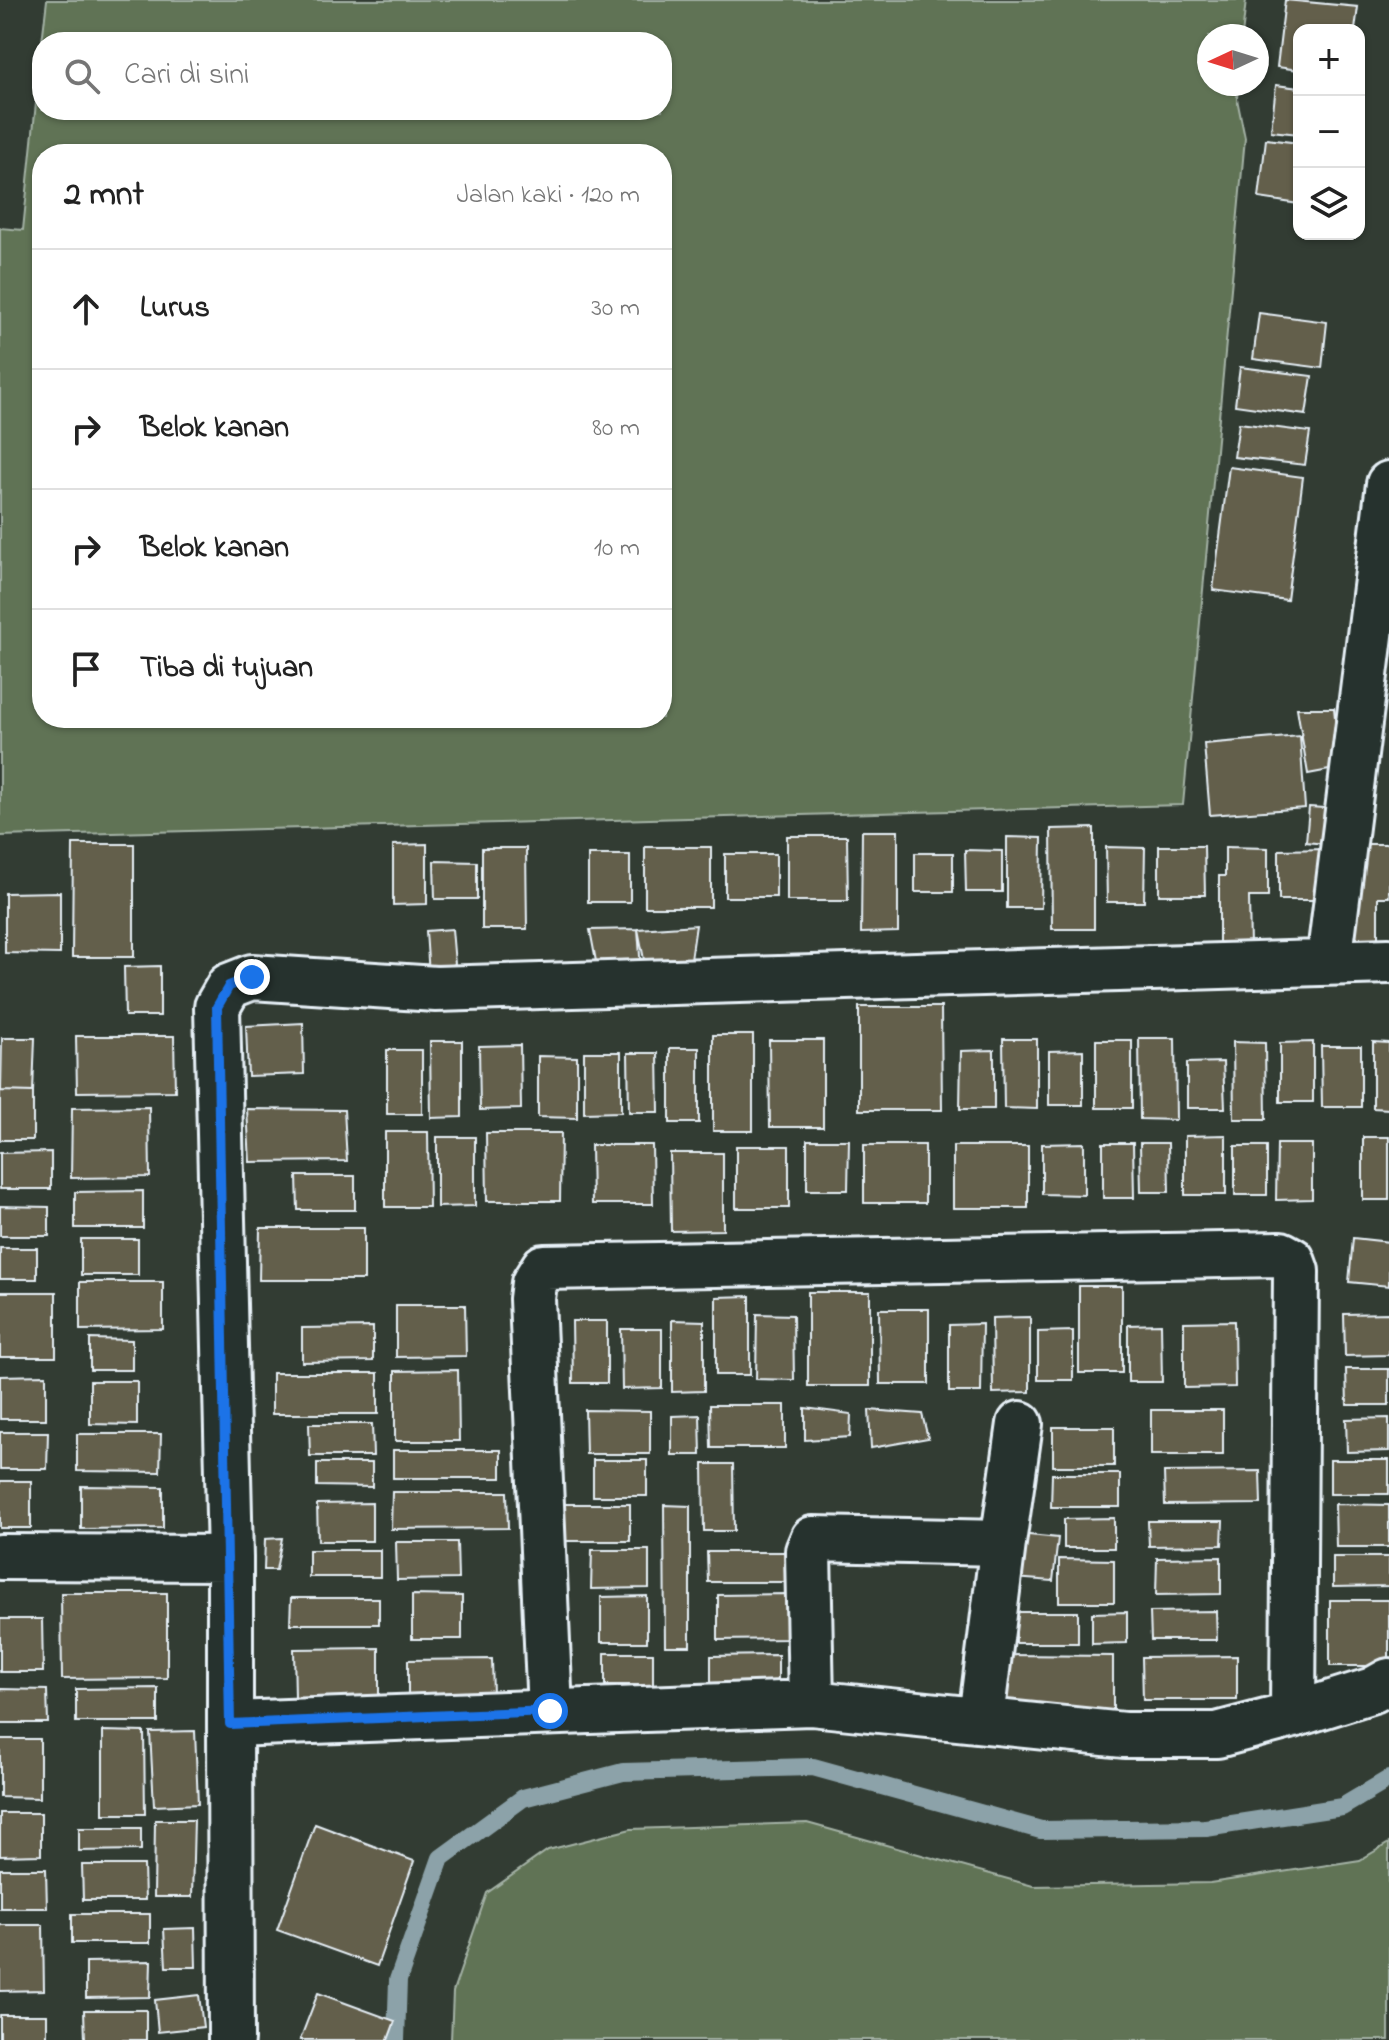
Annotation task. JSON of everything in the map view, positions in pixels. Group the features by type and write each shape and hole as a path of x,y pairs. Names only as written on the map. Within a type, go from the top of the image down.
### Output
{"street":[{"path":"1329,962 1389,484"},
{"path":"231,2040 230,1558 217,1007 229,986 252,977 436,989 1389,961"},
{"path":"550,1711 532,1299 534,1283 544,1267 1281,1254 1292,1260 1296,1271 1293,1715"},
{"path":"981,1718 1020,1424"},
{"path":"811,1703 808,1551 813,1539 1003,1543"},
{"path":"0,1557 230,1558"},
{"path":"230,1724 811,1703 1124,1735 1217,1735 1373,1690 1389,1681"}],"green space":[{"path":"47,0 1246,0 1243,24 1197,24 1197,96 1237,96 1245,138 1183,805 0,836 0,228 23,230 34,120 672,120 672,32 43,32"},
{"path":"807,1823 1033,1886 1210,1883 1360,1860 1389,1843 1389,2040 451,2040 453,1992 487,1893 548,1850 631,1829"}],"building":[{"path":"1285,0 1358,7 1356,24 1293,24 1293,69 1277,67"},
{"path":"1276,85 1293,87 1293,133 1271,131"},
{"path":"1266,139 1293,142 1293,203 1259,198"},
{"path":"1259,313 1327,322 1322,368 1253,359"},
{"path":"1240,367 1312,376 1306,415 1235,405"},
{"path":"1239,423 1310,432 1305,465 1234,457"},
{"path":"1229,467 1303,477 1287,600 1213,590"},
{"path":"1297,708 1334,708 1340,768 1308,774"},
{"path":"1300,736 1305,808 1210,815 1204,744"},
{"path":"1309,807 1339,809 1335,845 1306,842"},
{"path":"1094,828 1094,929 1052,929 1051,829"},
{"path":"862,831 898,831 898,932 861,933"},
{"path":"787,836 847,836 848,901 787,901"},
{"path":"1007,837 1042,838 1041,908 1007,908"},
{"path":"73,844 134,844 134,957 72,957"},
{"path":"427,844 427,904 393,905 393,845"},
{"path":"1357,844 1389,844 1389,897 1378,897 1378,940 1345,939"},
{"path":"1159,846 1204,846 1205,895 1159,895"},
{"path":"645,847 711,847 711,907 645,907"},
{"path":"1106,847 1145,848 1144,902 1107,902"},
{"path":"1225,847 1268,848 1268,897 1249,897 1250,947 1219,947 1219,876 1225,876"},
{"path":"482,848 526,848 527,929 482,929"},
{"path":"1329,849 1330,900 1279,900 1279,850"},
{"path":"965,850 1002,851 1002,892 966,892"},
{"path":"915,853 953,853 953,892 915,892"},
{"path":"725,854 776,854 776,897 725,897"},
{"path":"588,855 630,855 630,902 588,902"},
{"path":"434,861 477,862 477,899 435,899"},
{"path":"60,892 60,954 5,953 5,893"},
{"path":"696,925 689,973 646,970 638,929"},
{"path":"452,929 455,964 429,975 426,931"},
{"path":"638,929 641,970 598,972 590,930"},
{"path":"160,966 160,1016 125,1016 124,967"},
{"path":"859,1007 941,1007 942,1110 859,1110"},
{"path":"303,1023 304,1074 248,1076 246,1026"},
{"path":"713,1035 753,1035 753,1131 713,1131"},
{"path":"76,1036 174,1036 175,1091 77,1092"},
{"path":"2,1038 35,1038 33,1092 1,1091"},
{"path":"1139,1038 1175,1038 1176,1120 1140,1119"},
{"path":"1003,1039 1037,1039 1037,1109 1004,1108"},
{"path":"769,1040 823,1040 823,1127 770,1127"},
{"path":"1096,1040 1132,1040 1132,1108 1096,1108"},
{"path":"430,1041 462,1041 462,1117 431,1118"},
{"path":"1233,1042 1265,1043 1266,1119 1234,1119"},
{"path":"1313,1042 1313,1102 1280,1102 1280,1043"},
{"path":"1373,1042 1389,1043 1389,1109 1373,1108"},
{"path":"520,1045 521,1109 480,1110 479,1046"},
{"path":"1321,1046 1361,1046 1361,1107 1322,1107"},
{"path":"670,1048 699,1048 699,1123 670,1123"},
{"path":"387,1050 422,1050 422,1114 387,1114"},
{"path":"994,1050 994,1109 960,1109 961,1051"},
{"path":"1083,1050 1083,1105 1049,1105 1049,1051"},
{"path":"584,1052 621,1052 621,1112 584,1113"},
{"path":"628,1053 658,1053 659,1112 629,1112"},
{"path":"538,1056 577,1057 577,1118 538,1117"},
{"path":"1223,1062 1225,1108 1187,1108 1187,1063"},
{"path":"0,1091 33,1092 33,1140 0,1140"},
{"path":"149,1107 150,1177 71,1178 72,1108"},
{"path":"247,1109 344,1110 347,1161 250,1162"},
{"path":"385,1132 428,1132 429,1207 385,1207"},
{"path":"486,1133 561,1133 560,1201 487,1201"},
{"path":"1226,1135 1226,1195 1185,1195 1185,1136"},
{"path":"437,1137 475,1137 475,1206 437,1207"},
{"path":"1363,1137 1389,1137 1389,1200 1363,1200"},
{"path":"807,1140 849,1140 848,1190 807,1190"},
{"path":"1084,1143 1084,1195 1042,1194 1042,1144"},
{"path":"1103,1143 1133,1143 1134,1198 1103,1198"},
{"path":"1140,1143 1168,1143 1169,1192 1141,1192"},
{"path":"1277,1144 1312,1144 1312,1199 1276,1200"},
{"path":"591,1145 652,1145 653,1204 592,1204"},
{"path":"864,1145 925,1145 925,1203 864,1203"},
{"path":"736,1146 789,1146 789,1208 736,1208"},
{"path":"953,1146 1028,1146 1028,1208 953,1208"},
{"path":"1235,1146 1267,1146 1267,1195 1235,1195"},
{"path":"51,1152 51,1189 0,1189 0,1153"},
{"path":"670,1153 723,1153 723,1230 671,1231"},
{"path":"297,1176 355,1176 355,1210 298,1210"},
{"path":"143,1191 143,1228 75,1228 75,1192"},
{"path":"0,1206 49,1207 49,1236 0,1236"},
{"path":"260,1228 364,1228 364,1280 259,1280"},
{"path":"1353,1238 1389,1242 1389,1286 1349,1282"},
{"path":"81,1239 138,1239 138,1275 81,1275"},
{"path":"0,1248 37,1248 37,1279 0,1279"},
{"path":"80,1282 163,1282 163,1329 80,1330"},
{"path":"1079,1286 1122,1286 1122,1373 1079,1373"},
{"path":"0,1292 56,1292 56,1357 0,1357"},
{"path":"808,1292 870,1292 870,1386 808,1386"},
{"path":"750,1296 750,1375 716,1375 716,1297"},
{"path":"396,1305 465,1305 466,1356 396,1357"},
{"path":"879,1309 929,1309 929,1384 880,1384"},
{"path":"1389,1313 1389,1355 1345,1356 1344,1314"},
{"path":"757,1314 793,1315 794,1380 756,1379"},
{"path":"1030,1317 1030,1392 993,1393 992,1318"},
{"path":"672,1320 704,1321 704,1391 672,1392"},
{"path":"572,1321 607,1321 607,1383 573,1383"},
{"path":"1234,1321 1235,1387 1184,1388 1184,1322"},
{"path":"982,1324 981,1392 949,1392 949,1325"},
{"path":"1161,1324 1162,1382 1128,1382 1128,1325"},
{"path":"373,1327 373,1361 302,1362 302,1328"},
{"path":"621,1329 662,1329 662,1388 622,1389"},
{"path":"1073,1331 1073,1380 1038,1380 1038,1332"},
{"path":"90,1339 132,1340 132,1370 90,1370"},
{"path":"1346,1369 1389,1369 1389,1405 1347,1405"},
{"path":"458,1370 459,1441 395,1441 395,1371"},
{"path":"272,1373 378,1373 378,1414 272,1414"},
{"path":"46,1375 46,1419 0,1419 0,1376"},
{"path":"90,1381 137,1381 137,1425 90,1424"},
{"path":"710,1405 785,1405 785,1448 711,1448"},
{"path":"805,1408 851,1414 850,1437 805,1440"},
{"path":"585,1410 650,1411 650,1454 586,1454"},
{"path":"869,1410 922,1414 928,1438 871,1448"},
{"path":"1151,1410 1223,1410 1223,1455 1151,1455"},
{"path":"700,1415 701,1455 672,1455 672,1416"},
{"path":"1389,1418 1389,1451 1347,1452 1346,1419"},
{"path":"309,1424 372,1424 373,1456 310,1456"},
{"path":"1053,1427 1114,1427 1114,1466 1053,1466"},
{"path":"0,1432 48,1432 47,1469 0,1469"},
{"path":"77,1434 161,1434 160,1472 77,1471"},
{"path":"393,1450 501,1450 501,1478 393,1478"},
{"path":"593,1460 647,1460 647,1496 593,1496"},
{"path":"1330,1460 1389,1460 1389,1494 1330,1494"},
{"path":"317,1463 372,1463 372,1487 317,1486"},
{"path":"703,1464 733,1464 734,1531 704,1531"},
{"path":"1260,1471 1261,1504 1165,1505 1164,1472"},
{"path":"1052,1474 1120,1474 1120,1507 1051,1507"},
{"path":"0,1481 31,1481 31,1528 0,1528"},
{"path":"81,1486 163,1487 163,1528 81,1529"},
{"path":"392,1492 507,1492 508,1528 391,1529"},
{"path":"372,1503 372,1541 318,1541 317,1504"},
{"path":"555,1504 630,1504 630,1541 555,1541"},
{"path":"1335,1504 1389,1505 1389,1547 1336,1547"},
{"path":"664,1505 690,1506 690,1646 665,1646"},
{"path":"1114,1518 1114,1548 1064,1548 1064,1519"},
{"path":"1148,1521 1223,1521 1222,1545 1149,1546"},
{"path":"1019,1534 1058,1538 1053,1581 1014,1578"},
{"path":"282,1538 276,1570 264,1570 265,1539"},
{"path":"396,1542 457,1542 458,1579 397,1580"},
{"path":"309,1550 380,1550 380,1577 309,1577"},
{"path":"592,1550 649,1550 649,1588 591,1589"},
{"path":"707,1552 793,1552 794,1582 708,1582"},
{"path":"1221,1557 1221,1594 1156,1595 1157,1558"},
{"path":"1333,1557 1389,1557 1389,1586 1333,1587"},
{"path":"1059,1559 1114,1560 1114,1602 1059,1602"},
{"path":"61,1593 167,1593 167,1678 62,1679"},
{"path":"786,1594 786,1639 718,1640 718,1595"},
{"path":"412,1595 462,1596 462,1639 412,1639"},
{"path":"647,1596 647,1642 601,1642 601,1597"},
{"path":"291,1598 379,1598 379,1624 290,1624"},
{"path":"1330,1600 1389,1600 1389,1666 1330,1666"},
{"path":"1216,1611 1217,1640 1151,1640 1150,1612"},
{"path":"1016,1612 1078,1612 1078,1643 1016,1643"},
{"path":"1127,1612 1127,1643 1092,1644 1092,1613"},
{"path":"0,1619 42,1619 43,1672 0,1672"},
{"path":"379,1648 379,1699 295,1698 294,1649"},
{"path":"605,1653 653,1653 653,1685 605,1685"},
{"path":"778,1655 778,1690 711,1691 711,1656"},
{"path":"1004,1655 1113,1656 1113,1713 1005,1713"},
{"path":"1237,1656 1237,1700 1143,1700 1142,1657"},
{"path":"492,1659 493,1695 408,1695 408,1660"},
{"path":"158,1688 158,1722 76,1722 76,1689"},
{"path":"0,1689 47,1690 48,1723 0,1723"},
{"path":"103,1731 144,1732 145,1814 103,1814"},
{"path":"195,1731 198,1804 154,1806 150,1732"},
{"path":"0,1739 40,1739 40,1798 0,1797"},
{"path":"0,1813 41,1813 41,1855 0,1856"},
{"path":"155,1820 194,1820 192,1897 154,1897"},
{"path":"315,1824 414,1861 377,1966 277,1930"},
{"path":"79,1828 141,1828 141,1850 79,1851"},
{"path":"82,1865 144,1865 145,1900 83,1900"},
{"path":"0,1869 46,1869 47,1908 0,1908"},
{"path":"72,1914 150,1914 150,1943 72,1943"},
{"path":"0,1925 43,1925 44,1990 0,1991"},
{"path":"195,1928 196,1967 166,1967 164,1929"},
{"path":"151,1961 150,1997 86,1998 86,1962"},
{"path":"318,1993 395,2021 388,2040 300,2040"},
{"path":"199,1995 203,2027 158,2032 155,2000"},
{"path":"84,2010 146,2010 146,2040 85,2040"},
{"path":"0,2015 47,2015 47,2040 0,2040"}],"waterway":[{"path":"396,2040 398,1980 441,1858 523,1798 623,1772 813,1767 1041,1830 1206,1828 1342,1807 1389,1779"}],"route":[{"path":"252,977 229,986 217,1007 230,1558 230,1724 550,1711"}]}
